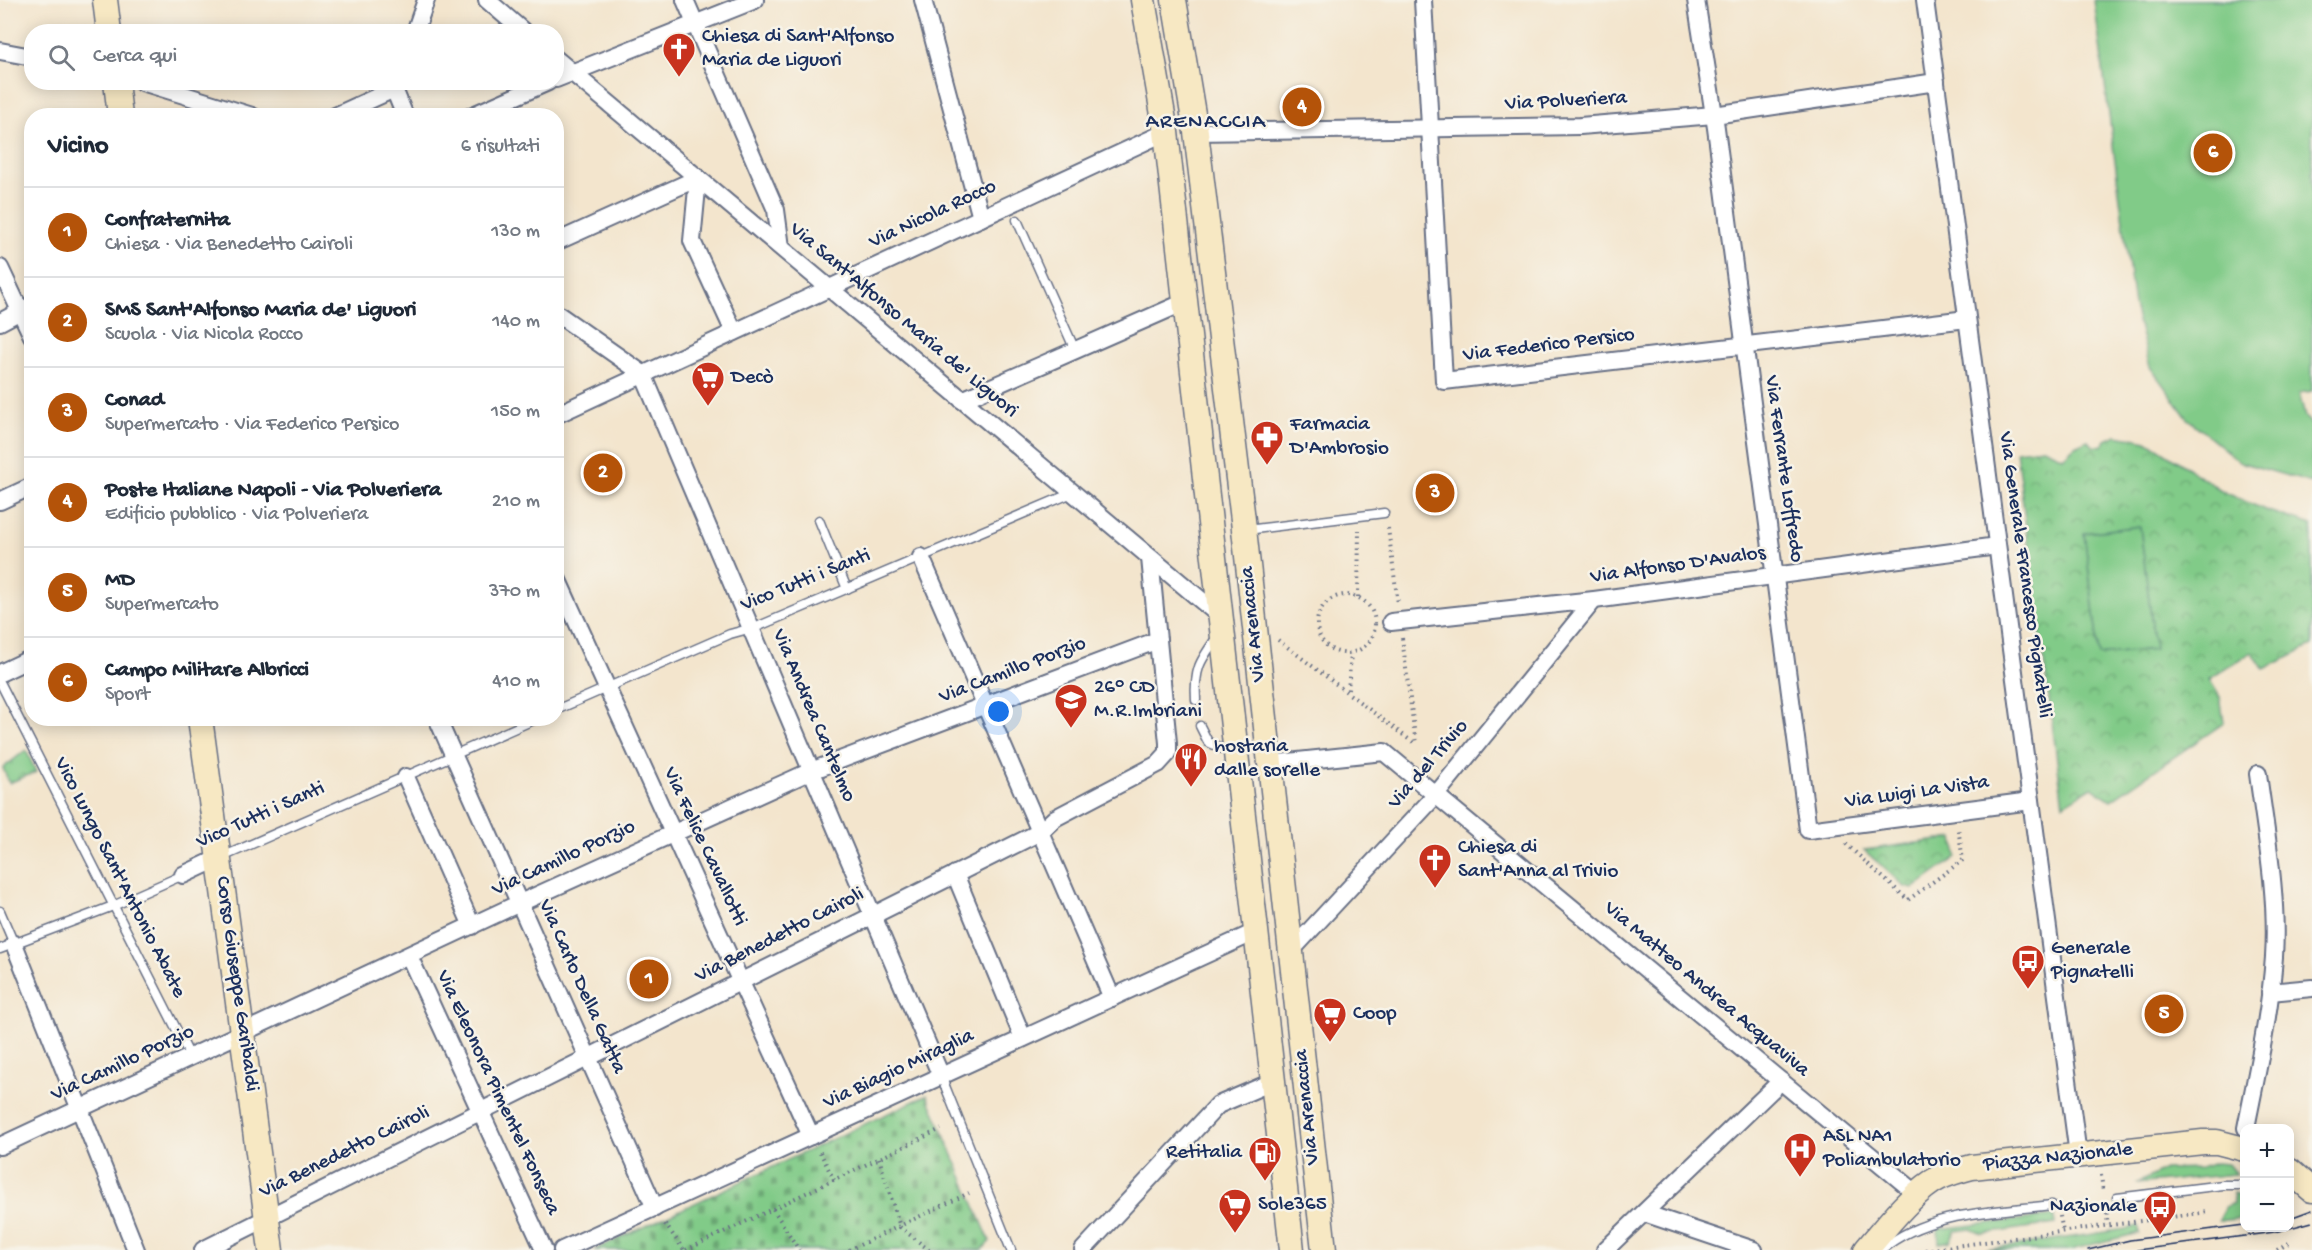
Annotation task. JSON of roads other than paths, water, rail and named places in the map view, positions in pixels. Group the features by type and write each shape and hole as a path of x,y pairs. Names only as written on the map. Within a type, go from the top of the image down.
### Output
{"main road":[{"path":"105,0 108,24"},
{"name":"Via Arenaccia","path":"1143,0 1166,132 1292,1250"},
{"name":"Via Arenaccia","path":"1174,0 1196,132 1244,530 1324,1250"},
{"path":"117,90 119,108"},
{"name":"Corso Giuseppe Garibaldi","path":"201,726 271,1250"},
{"name":"Piazza Nazionale","path":"1866,1250 1917,1194 1933,1180 1951,1173 1972,1167 2078,1155 2203,1142 2240,1141"}],"street":[{"path":"418,24 426,0"},
{"path":"487,0 515,24"},
{"path":"685,0 776,210 781,247"},
{"path":"564,75 755,0"},
{"path":"923,0 981,218"},
{"name":"Via Federico Persico","path":"1423,0 1444,381 1967,319"},
{"name":"Via Ferrante Loffredo","path":"1696,0 1714,115 1808,830"},
{"name":"Via Generale Francesco Pignatelli","path":"1925,0 2078,1155"},
{"path":"0,51 24,56"},
{"name":"Via Sant'Alfonso Maria de' Liguori","path":"564,75 698,178 781,247 1184,586 1221,624"},
{"name":"Via Polveriera","path":"1196,132 1580,126 1714,115 1936,82"},
{"path":"168,90 226,108"},
{"path":"351,108 387,90"},
{"path":"396,90 402,108"},
{"path":"489,108 530,90"},
{"name":"Via Nicola Rocco","path":"564,411 1166,132"},
{"path":"564,238 698,178 692,241 734,332"},
{"path":"1009,204 1017,220"},
{"path":"0,268 24,305"},
{"path":"962,400 1185,302"},
{"path":"0,322 24,309"},
{"path":"564,319 643,374"},
{"name":"Via Andrea Cantelmo","path":"643,374 941,1076"},
{"path":"0,501 24,490"},
{"name":"Via Alfonso D'Avalos","path":"1396,622 1594,600 1997,546"},
{"path":"921,557 1112,998"},
{"path":"1150,558 1158,640"},
{"path":"1154,601 1184,586"},
{"name":"Via Felice Cavallotti","path":"564,594 811,1136"},
{"name":"Via del Trivio","path":"1290,952 1435,796 1594,600"},
{"name":"Via Camillo Porzio","path":"0,1146 519,903 811,771 1158,640"},
{"name":"Via Benedetto Cairoli","path":"203,1250 1040,832 1055,818 1158,764 1168,753 1168,743 1158,640"},
{"path":"0,674 24,662"},
{"name":"Via Carlo Della Gatta","path":"440,726 655,1208"},
{"name":"Via Matteo Andrea Acquaviva","path":"1269,764 1384,752 1917,1194"},
{"path":"2247,1124 2270,992 2274,955 2272,883 2258,774"},
{"path":"405,777 472,926"},
{"name":"Via Luigi La Vista","path":"1808,830 2031,801"},
{"name":"Vico Tutti i Santi","path":"183,875 219,858"},
{"path":"955,874 1023,1038"},
{"name":"Via Biagio Miraglia","path":"562,1250 1255,932"},
{"path":"7,946 80,1109 136,1250"},
{"name":"Via Eleonora Pimentel Fonseca","path":"409,956 544,1250"},
{"path":"2270,992 2312,987"},
{"path":"1605,1250 1781,1081"},
{"path":"1083,1250 1218,1105 1272,1082"},
{"path":"1644,1213 1754,1250"}],"lane":[{"path":"1017,220 1075,350"},
{"name":"Vico Tutti i Santi","path":"564,707 730,634 751,629 1072,493"},
{"path":"1244,530 1384,513"},
{"path":"819,520 847,589"},
{"path":"1196,700 1195,678 1202,658 1221,624"},
{"name":"Vico Lungo Sant'Antonio Abate","path":"0,682 191,1058"},
{"name":"Vico Tutti i Santi","path":"219,858 520,726"},
{"path":"1200,726 1208,742 1235,755"},
{"name":"Vico Tutti i Santi","path":"7,946 113,906 183,875"},
{"path":"0,911 7,946"},
{"path":"941,1076 1011,1250"},
{"path":"2117,1198 2240,1185"},
{"path":"1881,1250 1903,1234 1935,1221 2052,1205"}],"tram line":[{"path":"2294,1217 2312,1210"},
{"path":"2137,1250 2275,1232 2312,1222"},
{"path":"2088,1250 2130,1240 2240,1226"}],"place":[{"name":"Chiesa di Sant'Alfonso Maria de Liguori","path":"679,78"},
{"name":"Poste Italiane Napoli - Via Polveriera","path":"1302,107"},
{"name":"Campo Militare Albricci","path":"2213,153"},
{"name":"Decò","path":"708,407"},
{"name":"Farmacia D'Ambrosio","path":"1267,466"},
{"name":"SMS Sant'Alfonso Maria de' Liguori","path":"603,473"},
{"name":"Conad","path":"1435,493"},
{"name":"26° CD M.R.Imbriani","path":"1071,729"},
{"name":"hostaria dalle sorelle","path":"1191,788"},
{"name":"Chiesa di Sant'Anna al Trivio","path":"1435,889"},
{"name":"Confraternita","path":"649,979"},
{"name":"Generale Pignatelli","path":"2028,990"},
{"name":"MD","path":"2164,1014"},
{"name":"Coop","path":"1330,1043"},
{"name":"ASL NA1 Poliambulatorio","path":"1800,1178"},
{"name":"Retitalia","path":"1265,1182"},
{"name":"Sole365","path":"1235,1234"},
{"name":"Nazionale","path":"2160,1236"}],"district":[{"name":"ARENACCIA","path":"1206,123"}]}
